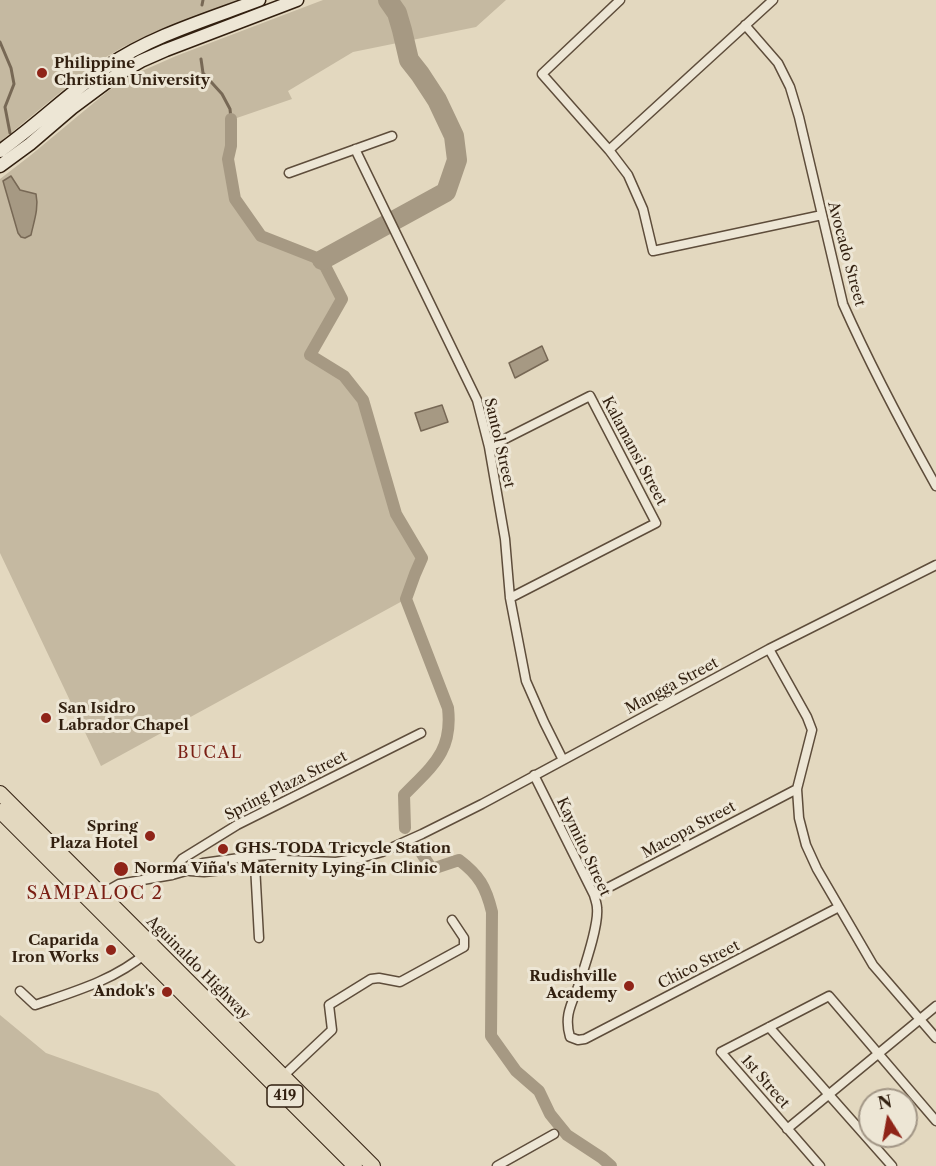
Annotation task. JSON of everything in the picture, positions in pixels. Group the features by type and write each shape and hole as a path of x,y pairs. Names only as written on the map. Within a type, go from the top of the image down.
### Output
{"main road":[{"path":"0,151 107,66 134,50 259,0"},
{"path":"0,166 106,82 141,61 297,0"},
{"name":"Aguinaldo Highway","path":"0,793 94,897"},
{"name":"Aguinaldo Highway","path":"0,811 94,897 278,1080 373,1166"},
{"name":"Aguinaldo Highway","path":"278,1080 355,1166"}],"street":[{"path":"620,0 542,74 628,175 644,209 653,251 822,215"},
{"path":"609,150 773,0"},
{"name":"Avocado Street","path":"745,25 778,63 790,87 843,304 899,419 936,486"},
{"path":"289,173 392,136"},
{"name":"Santol Street","path":"355,149 477,400 489,447 505,539 510,598 526,681 563,760"},
{"name":"Kalamansi Street","path":"489,447 590,396 656,523 510,598"},
{"name":"Mangga Street","path":"286,860 336,862 382,852 405,842 534,776 769,649 936,565"},
{"path":"769,649 812,730 797,789 799,818 806,845 817,869 873,965 936,1038"},
{"name":"Spring Plaza Street","path":"172,875 182,859 237,825 421,733"},
{"name":"Kaymito Street","path":"534,776 594,895 597,910 596,925 567,1016 570,1037"},
{"name":"Macopa Street","path":"594,895 797,789"},
{"path":"94,897 119,884 172,875 203,863 276,855 286,860"},
{"path":"186,871 204,872 277,864 286,860"},
{"path":"255,865 259,938"},
{"name":"Chico Street","path":"570,1037 578,1040 585,1039 839,907"},
{"path":"278,1080 332,1030 329,1005 371,979 379,978 400,982 464,947 464,938 452,920"},
{"path":"20,991 35,1005 97,983 136,962 148,950"},
{"name":"1st Street","path":"820,1166 721,1052 828,996 878,1054"},
{"path":"787,1128 936,1006"},
{"path":"769,1027 892,1166"},
{"path":"878,1054 936,1121"},
{"path":"497,1166 554,1134"}],"shaded area":[{"name":"Philippine Christian University","path":"0,0 238,0 152,33 96,63 0,142"},
{"path":"323,0 506,0 476,27 353,52 288,91 292,99 231,120 231,146 228,159 235,199 261,236 322,260 342,299 310,354 344,376 363,400 396,514 422,558 406,599 101,766 0,553 0,179 108,91 135,74"},
{"path":"11,176 20,190 36,194 37,209 31,235 25,238 18,233 3,181"},
{"path":"542,346 548,360 515,378 509,363"},
{"path":"442,405 448,422 421,431 415,413"},
{"path":"0,1015 46,1053 158,1093 236,1166 0,1166"}],"waterway":[{"path":"202,5 203,0"},
{"path":"322,260 446,192 457,160 454,136 437,100 409,60 397,13 388,0"},
{"path":"0,42 11,68 14,84 5,107 10,133"},
{"path":"201,59 203,73 222,94 230,109 231,119"},
{"path":"231,119 231,146 228,159 235,199 261,236 322,260 342,299 310,355 344,376 363,400 396,514 422,558 406,599 448,708 449,723 444,747 438,757 404,795 405,828"},
{"path":"422,854 432,869 459,860 481,882 492,912 491,1036 516,1071 539,1091 550,1114 567,1135 611,1166"}],"place":[{"name":"Philippine Christian University","path":"42,73"},
{"name":"San Isidro Labrador Chapel","path":"46,718"},
{"name":"Spring Plaza Hotel","path":"150,836"},
{"name":"GHS-TODA Tricycle Station","path":"223,849"},
{"name":"Norma Viña's Maternity Lying-in Clinic","path":"121,869"},
{"name":"Caparida Iron Works","path":"111,950"},
{"name":"Rudishville Academy","path":"629,986"},
{"name":"Andok's","path":"167,992"}],"district":[{"name":"BUCAL","path":"210,753"},
{"name":"SAMPALOC 2","path":"95,894"}]}
